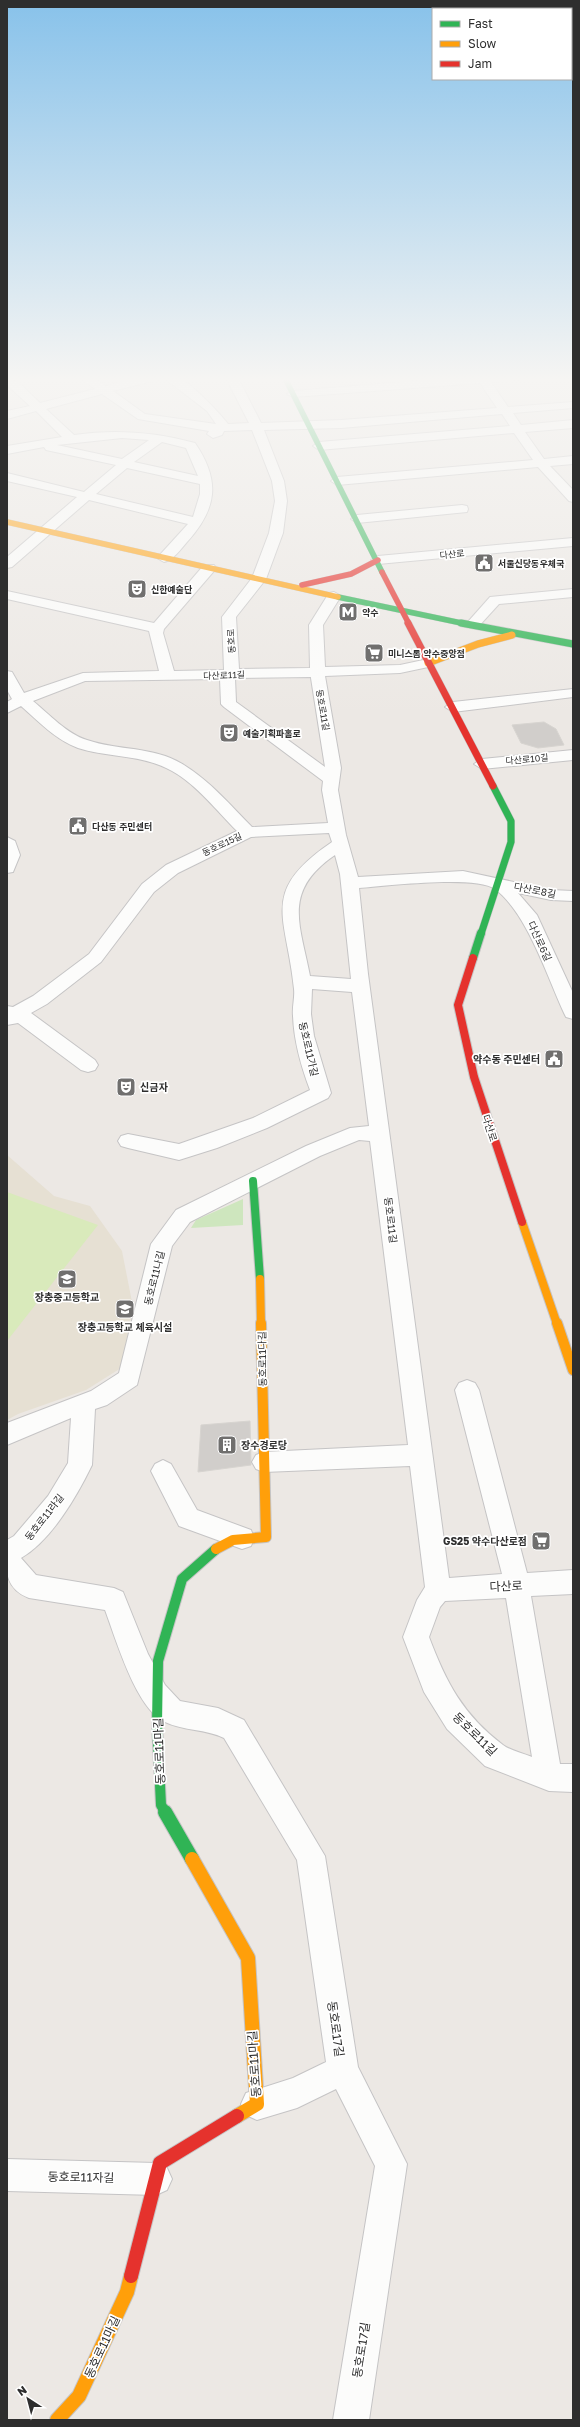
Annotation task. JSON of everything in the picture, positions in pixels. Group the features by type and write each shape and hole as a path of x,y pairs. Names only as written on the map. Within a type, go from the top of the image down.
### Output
{"main road":[{"name":"다산로","path":"341,489 378,560 428,663 453,707 511,821 511,842 458,1004 474,1077 546,1295 573,1370"},
{"path":"7,522 402,612 573,644"},
{"path":"291,587 346,576 364,569 378,560"},
{"path":"428,663 478,644 519,634"},
{"name":"동호로11다길","path":"253,1181 262,1316 264,1462 254,1537"},
{"name":"동호로11마길","path":"57,2420 79,2396 127,2292 160,2163 257,2104 248,1958 161,1805 158,1701 158,1662 182,1579 223,1543 254,1537"}],"street":[{"path":"59,489 197,522"},
{"path":"7,564 47,532 95,489"},
{"path":"164,558 188,534 197,522 206,502 207,489"},
{"name":"동호로","path":"279,489 281,501 276,533 259,579 229,617 233,667 226,681 229,704 332,779"},
{"path":"565,489 573,498"},
{"path":"357,519 462,509"},
{"name":"다산로","path":"378,560 573,542"},
{"path":"167,676 166,665 156,633 157,628 209,568"},
{"path":"472,624 495,600 573,592"},
{"path":"7,595 157,628"},
{"name":"동호로11길","path":"334,596 316,625 318,672 333,768 330,790 338,836 350,883 360,986 438,1590 430,1600 416,1637 433,1683 457,1720 495,1756 561,1777"},
{"name":"다산로11길","path":"23,700 83,677 228,675 400,669 428,663"},
{"name":"동호로15길","path":"7,675 17,694 61,732 82,744 148,755 178,768 248,832 172,869 148,888 95,958 40,1000 9,1016"},
{"path":"453,707 573,693"},
{"path":"7,708 23,700"},
{"name":"다산로10길","path":"482,764 573,755"},
{"path":"248,832 338,836"},
{"name":"동호로11가길","path":"128,1141 179,1152 210,1143 260,1123 321,1093 312,1069 302,1017 303,989 291,936 292,895 299,878 321,857 338,836"},
{"path":"7,842 11,847 12,861 7,868"},
{"path":"350,883 463,876 498,882"},
{"name":"다산로8길","path":"498,882 552,895 573,896"},
{"name":"다산로6길","path":"498,882 528,916 572,1009"},
{"path":"302,982 360,986"},
{"name":"동호로15길","path":"9,1016 25,1018 88,1065"},
{"name":"동호로11나길","path":"7,1435 24,1426 99,1398 130,1378 162,1244 183,1216 313,1151 357,1133 380,1134"},
{"path":"467,1390 516,1585 561,1777"},
{"name":"동호로11라길","path":"7,1553 23,1544 57,1504 80,1465 84,1404"},
{"path":"264,1462 421,1455"},
{"path":"163,1471 188,1518 254,1537"},
{"name":"동호로11마길","path":"7,1560 28,1586 114,1600 140,1664 158,1701"},
{"name":"다산로","path":"438,1590 573,1582"},
{"name":"동호로17길","path":"158,1701 172,1712 220,1720 234,1729 311,1856 342,2070 391,2164 351,2420"},
{"path":"257,2104 297,2092 342,2070"},
{"name":"동호로11자길","path":"7,2175 156,2179"}],"shaded area":[{"name":"장충중고등학교","path":"7,1155 54,1196 90,1206 122,1251 133,1307 121,1368 86,1390 18,1414 7,1420"}],"green space":[{"path":"7,1192 98,1225 7,1341"},
{"path":"243,1199 243,1225 191,1228 196,1220"}],"building":[{"path":"544,722 556,729 564,745 538,748 521,743 512,725"},
{"name":"장수경로당","path":"250,1421 251,1465 198,1472 201,1425"}],"traffic: fast":[{"path":"341,489 382,572"},
{"path":"338,597 402,612 573,644"},
{"path":"473,958 511,842 511,821 493,786"},
{"path":"253,1181 260,1279"},
{"path":"192,1859 161,1805 157,1724 158,1661 182,1579 216,1549"}],"traffic: slow":[{"path":"7,522 338,597"},
{"path":"428,663 478,644 512,635"},
{"path":"522,1222 573,1370"},
{"path":"216,1549 233,1540 266,1537 260,1279"},
{"path":"192,1859 248,1958 257,2104 237,2116"},
{"path":"57,2420 79,2396 127,2292 131,2276"}],"traffic: jam":[{"path":"302,585 351,574 378,560"},
{"path":"382,572 493,786"},
{"path":"473,958 458,1005 474,1077 522,1222"},
{"path":"131,2276 160,2163 237,2116"}],"place":[{"name":"서울신당동우체국","path":"484,563"},
{"name":"신한예술단","path":"137,589"},
{"name":"약수","path":"348,612"},
{"name":"미니스톱 약수중앙점","path":"374,653"},
{"name":"예술기획파홀로","path":"229,733"},
{"name":"다산동 주민센터","path":"78,826"},
{"name":"약수동 주민센터","path":"554,1059"},
{"name":"신금자","path":"126,1087"},
{"name":"장충중고등학교","path":"67,1279"},
{"name":"장충고등학교 체육시설","path":"125,1309"},
{"name":"장수경로당","path":"227,1445"},
{"name":"GS25 약수다산로점","path":"541,1541"}]}
